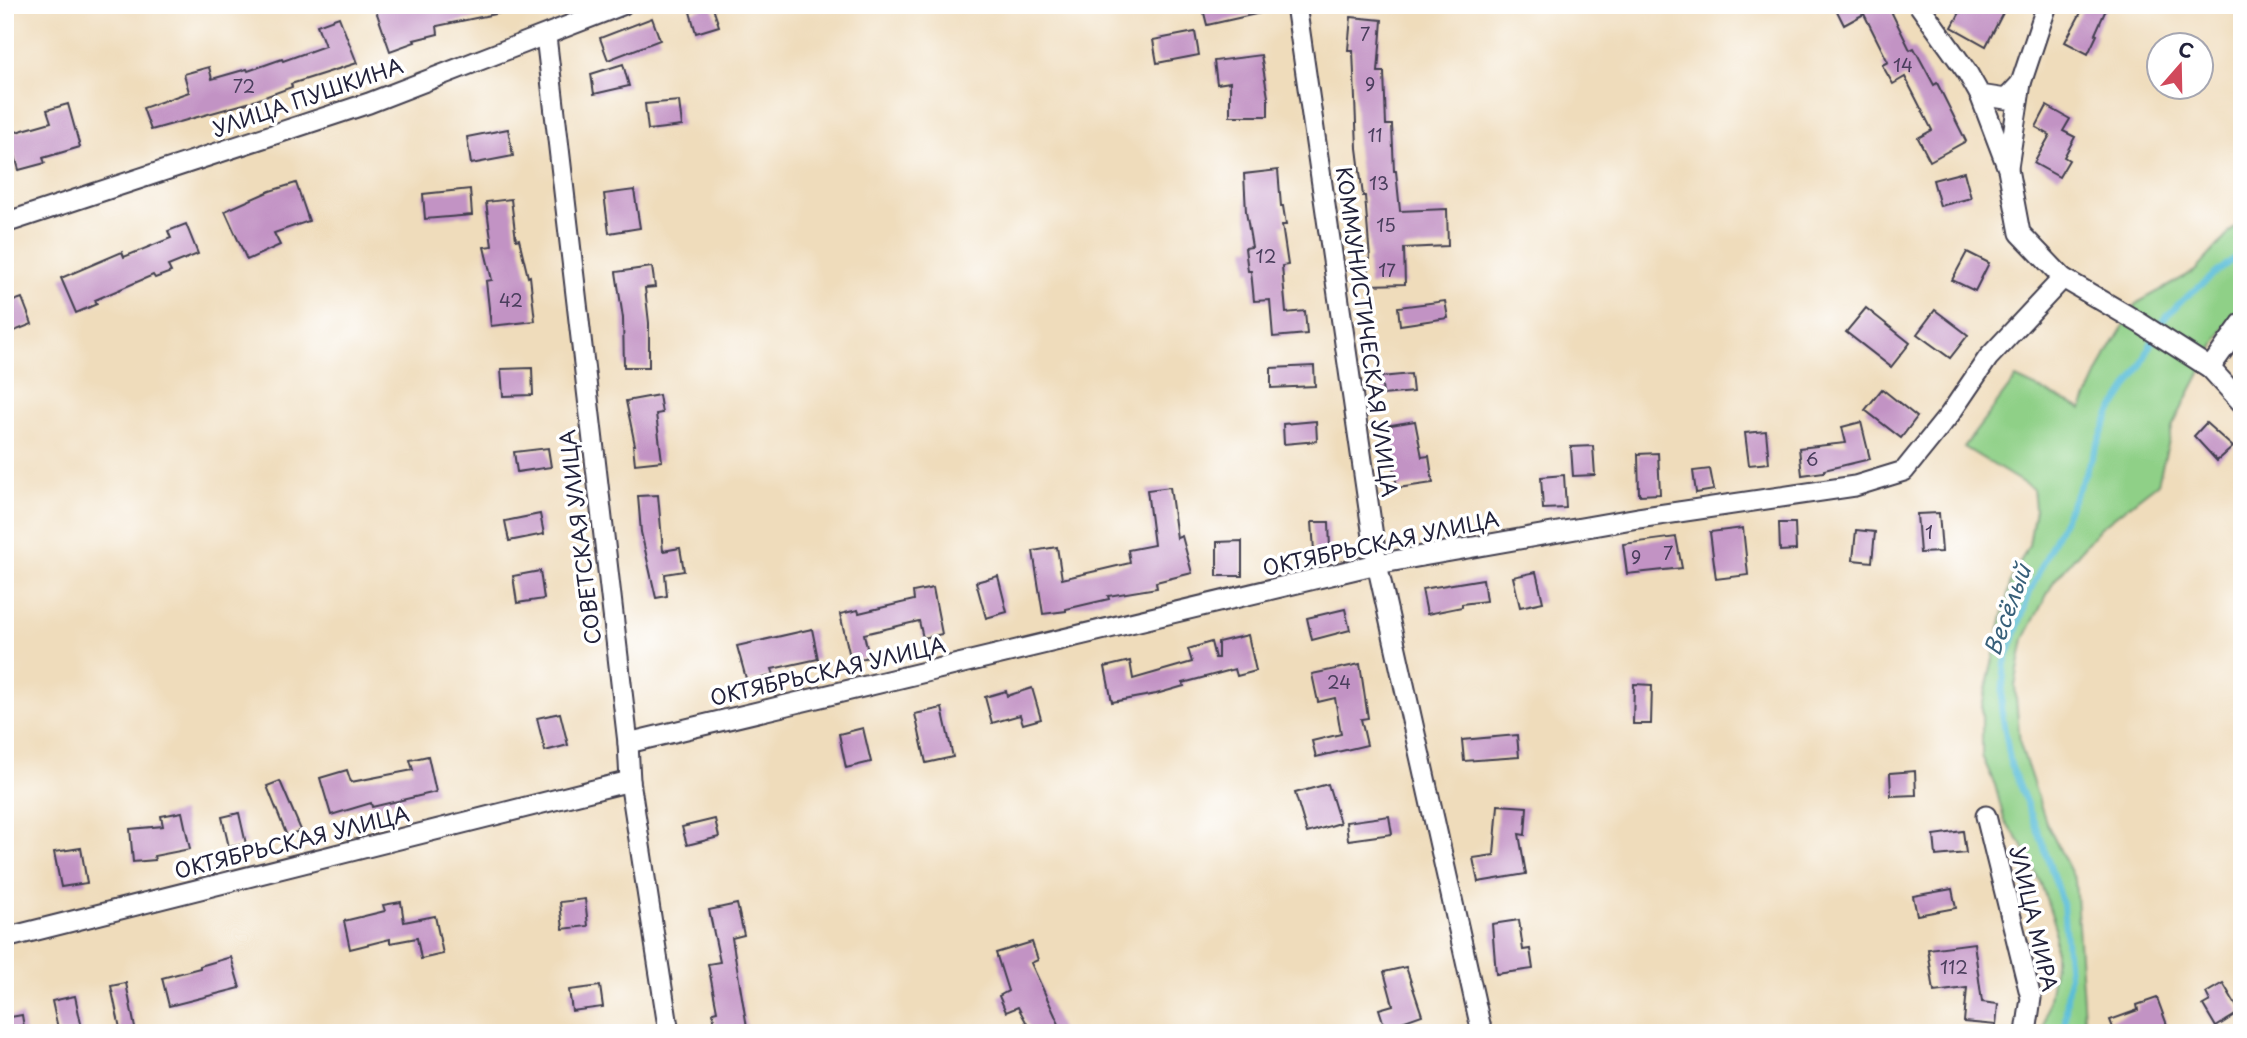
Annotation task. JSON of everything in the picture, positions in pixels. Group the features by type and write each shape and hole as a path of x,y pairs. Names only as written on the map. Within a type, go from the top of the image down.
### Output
{"street":[{"name":"УЛИЦА ПУШКИНА","path":"5,223 369,103 622,5"},
{"name":"КОММУНИСТИЧЕСКАЯ УЛИЦА","path":"1296,5 1377,564 1482,1033"},
{"path":"1919,5 1967,72 1980,95 2008,169 2020,233 2063,278 2210,368 2242,402"},
{"path":"2008,169 2021,83 2047,5"},
{"name":"СОВЕТСКАЯ УЛИЦА","path":"546,36 628,743 630,781 669,1033"},
{"path":"1980,95 2006,99 2021,83"},
{"name":"ОКТЯБРЬСКАЯ УЛИЦА","path":"628,743 1377,564 1638,518 1854,486 1904,471 1950,414 1988,358 2063,278"},
{"path":"2210,368 2242,323"},
{"name":"ОКТЯБРЬСКАЯ УЛИЦА","path":"5,938 630,781"},
{"name":"УЛИЦА МИРА","path":"1986,816 2031,998 2026,1033"}],"green space":[{"path":"2242,219 2242,303 2222,331 2173,425 2158,483 2100,528 2054,581 2024,639 2015,686 2020,744 2046,822 2075,880 2085,1033 2043,1033 2055,964 2055,925 2041,884 2022,845 2004,819 1995,785 1982,756 1982,707 2011,580 2029,545 2035,509 2033,489 1964,447 2016,378 2082,409 2107,354 2137,303 2195,271"}],"building":[{"path":"374,5 402,5 403,8 417,5 499,5 500,13 437,26 438,34 414,40 415,42 390,51"},
{"path":"712,5 719,26 696,33 690,12"},
{"path":"1202,5 1264,5 1265,12 1207,25"},
{"path":"1834,5 1888,5 1910,50 1914,48 1934,85 1937,83 1966,141 1930,161 1918,138 1932,130 1905,77 1893,84 1882,65 1888,62 1864,14 1844,25"},
{"path":"1964,5 2007,5 1986,46 1952,27"},
{"path":"2085,5 2108,5 2088,54 2065,42"},
{"path":"339,17 357,63 291,84 292,87 251,102 151,130 143,108 189,92 184,74 209,67 212,79 247,69 248,71 282,59 283,61 325,46 317,25"},
{"path":"1351,17 1382,20 1378,72 1384,72 1386,125 1392,125 1394,171 1400,211 1447,209 1448,246 1404,248 1405,284 1369,285 1370,259 1365,196 1357,148 1353,50 1348,50"},
{"path":"652,18 660,40 608,60 600,38"},
{"path":"1195,32 1199,55 1157,63 1153,40"},
{"path":"1261,55 1268,97 1268,116 1230,116 1230,82 1217,84 1214,61"},
{"path":"623,64 629,86 594,94 591,74"},
{"path":"679,101 682,126 648,130 645,104"},
{"path":"68,104 80,147 43,158 45,163 19,170 9,134 51,122 47,110"},
{"path":"2047,106 2070,119 2063,131 2075,137 2064,157 2069,160 2059,177 2034,163 2050,135 2036,127"},
{"path":"508,129 513,156 471,164 467,137"},
{"path":"1278,170 1281,206 1286,225 1282,225 1288,265 1282,266 1286,313 1305,311 1307,334 1273,337 1270,300 1254,301 1251,271 1248,271 1245,248 1252,247 1246,212 1244,174"},
{"path":"1964,172 1971,198 1940,206 1933,180"},
{"path":"296,183 309,221 274,233 280,245 247,260 225,211"},
{"path":"470,189 472,215 425,219 423,194"},
{"path":"634,190 640,228 609,233 604,194"},
{"path":"511,199 516,240 519,239 528,277 530,276 535,321 491,326 486,281 492,280 484,247 492,246 486,202"},
{"path":"186,224 198,254 168,266 171,272 155,278 153,275 95,300 97,304 76,313 61,278 122,252 124,257 171,238 168,231"},
{"path":"1967,252 1989,263 1975,291 1952,280"},
{"path":"652,267 655,287 645,288 649,323 649,367 624,367 623,318 616,272"},
{"path":"22,298 32,324 12,332 5,314 5,304"},
{"path":"1445,301 1448,318 1400,325 1398,307"},
{"path":"1866,308 1910,343 1891,367 1846,332"},
{"path":"1935,310 1968,335 1950,358 1917,334"},
{"path":"1314,366 1315,386 1271,388 1271,368"},
{"path":"532,368 533,395 503,396 501,369"},
{"path":"1411,374 1413,392 1383,395 1381,377"},
{"path":"1882,389 1917,417 1901,438 1865,410"},
{"path":"659,395 662,413 656,414 662,461 635,464 635,445 626,401"},
{"path":"1316,421 1317,441 1284,444 1283,424"},
{"path":"1415,421 1422,457 1429,456 1433,483 1397,488 1385,426"},
{"path":"1861,422 1870,459 1824,472 1802,475 1799,448 1846,443 1842,427"},
{"path":"2206,423 2233,447 2217,461 2194,436"},
{"path":"1766,431 1769,463 1749,465 1745,433"},
{"path":"1593,446 1595,475 1573,476 1571,447"},
{"path":"548,448 551,467 517,472 514,452"},
{"path":"1658,453 1660,494 1639,495 1638,454"},
{"path":"1710,469 1714,490 1696,493 1693,471"},
{"path":"1564,475 1566,508 1543,509 1541,477"},
{"path":"1170,487 1177,538 1182,536 1192,573 1156,582 1157,588 1108,596 1109,599 1066,611 1043,614 1033,551 1057,547 1062,579 1130,563 1128,550 1154,545 1147,490"},
{"path":"658,495 663,551 680,548 684,571 665,574 667,596 656,598 641,532 638,496"},
{"path":"1939,513 1942,552 1920,553 1917,514"},
{"path":"540,514 544,534 509,541 505,521"},
{"path":"1312,522 1329,522 1330,550 1314,551"},
{"path":"1779,523 1795,523 1796,550 1780,551"},
{"path":"1743,528 1748,575 1716,579 1710,532"},
{"path":"1856,530 1875,532 1872,562 1853,560"},
{"path":"1676,537 1682,568 1627,574 1623,544"},
{"path":"1242,541 1242,576 1217,576 1217,542"},
{"path":"540,571 544,599 517,603 513,576"},
{"path":"1536,572 1543,602 1520,607 1513,577"},
{"path":"998,576 1007,612 986,618 976,582"},
{"path":"1483,579 1486,601 1462,604 1462,607 1427,614 1422,589"},
{"path":"933,588 942,634 923,638 919,621 864,634 869,657 851,661 840,614 858,610 859,613 914,600 913,592"},
{"path":"1345,609 1350,630 1312,640 1307,618"},
{"path":"812,629 818,659 772,669 774,675 747,682 737,646"},
{"path":"1248,635 1256,671 1237,676 1235,669 1183,683 1184,686 1156,694 1112,702 1105,667 1130,661 1133,679 1192,662 1188,649 1211,642 1215,658 1218,658 1218,642"},
{"path":"1360,664 1368,718 1361,719 1367,745 1316,757 1312,741 1341,734 1335,698 1318,702 1312,674"},
{"path":"1634,684 1652,685 1651,724 1633,724"},
{"path":"1032,688 1041,719 1023,724 1020,715 992,723 985,697 1006,691 1007,696"},
{"path":"942,708 953,757 926,763 915,714"},
{"path":"560,713 568,745 545,751 537,718"},
{"path":"863,728 871,762 846,768 839,734"},
{"path":"1517,735 1519,757 1464,761 1462,740"},
{"path":"428,756 436,792 372,807 371,803 331,815 320,778 347,770 351,782 413,770 410,760"},
{"path":"1915,771 1916,795 1891,796 1890,773"},
{"path":"280,781 301,830 287,836 267,786"},
{"path":"1328,784 1340,823 1307,833 1295,793"},
{"path":"1498,805 1527,807 1525,835 1519,834 1526,874 1478,882 1473,858 1494,855"},
{"path":"182,812 190,849 154,856 155,860 133,862 130,829 163,826 161,816"},
{"path":"239,813 246,844 229,847 222,817"},
{"path":"1389,816 1392,834 1348,840 1346,822"},
{"path":"715,819 719,837 687,845 682,827"},
{"path":"1963,831 1966,853 1936,856 1934,835"},
{"path":"81,848 87,883 61,887 54,852"},
{"path":"1952,889 1956,908 1917,915 1913,896"},
{"path":"585,899 588,926 563,929 560,902"},
{"path":"401,902 404,922 435,916 443,954 421,959 417,938 390,943 390,939 350,949 344,921 385,911 383,905"},
{"path":"737,904 744,935 732,938 748,1033 716,1033 713,1012 717,1011 708,964 720,962 709,910"},
{"path":"1519,920 1523,950 1530,949 1533,969 1496,974 1492,924"},
{"path":"1032,942 1038,960 1031,963 1063,1033 1032,1033 1018,1007 1006,1012 999,996 1008,991 996,953"},
{"path":"1974,943 1982,1002 1998,1004 1996,1025 1964,1022 1967,988 1934,992 1928,949"},
{"path":"231,957 240,988 169,1006 162,978"},
{"path":"1406,967 1422,1015 1385,1028 1379,1009 1393,1005 1384,972"},
{"path":"126,983 136,1033 121,1033 111,986"},
{"path":"2223,983 2240,1012 2216,1027 2203,1005 2210,1001 2206,993"},
{"path":"600,986 603,1007 572,1011 569,990"},
{"path":"75,996 83,1033 59,1033 52,1001"},
{"path":"2157,998 2170,1033 2115,1033 2110,1020 2138,1010 2137,1005"},
{"path":"22,1015 25,1033 5,1033 5,1018"}],"waterway":[{"name":"Весёлый","path":"2064,1033 2069,976 2063,905 2041,839 2011,765 2001,708 2005,663 2032,587 2110,414 2141,366 2159,325 2179,303 2242,252"}]}
